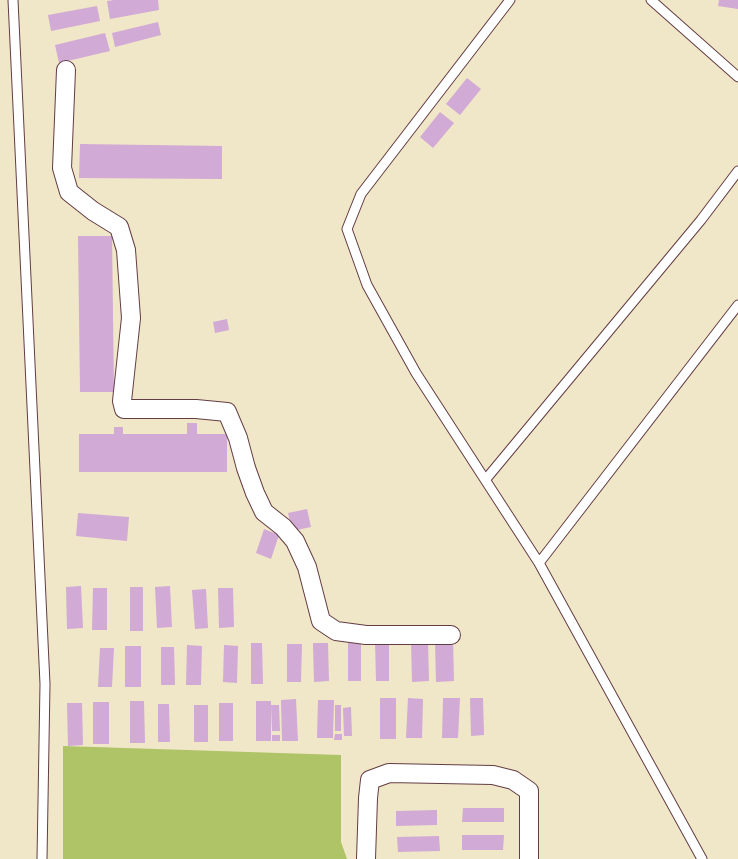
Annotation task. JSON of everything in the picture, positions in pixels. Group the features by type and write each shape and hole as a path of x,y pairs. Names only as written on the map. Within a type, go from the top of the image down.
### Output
{"street":[{"path":"66,70 62,168 69,192 93,211 119,227 126,250 131,318 122,401 124,409 196,409 226,412 238,438 246,468 264,512 283,527 295,540 307,567 321,620 336,632 366,635 451,635"},
{"path":"366,859 370,780 389,773 493,775 513,780 529,791 530,859"}],"lane":[{"path":"13,0 45,684 42,859"},
{"path":"510,0 361,194 347,229 367,285 416,372 539,563 702,859"},
{"path":"651,0 738,77"},
{"path":"486,479 701,220 738,171"},
{"path":"539,563 738,304"}],"green space":[{"path":"63,746 341,755 341,842 347,859 63,859"}],"building":[{"path":"158,0 159,10 110,19 107,1"},
{"path":"719,0 738,0 738,9 718,6"},
{"path":"97,6 100,21 51,31 48,15"},
{"path":"158,22 161,35 115,47 112,33"},
{"path":"105,33 110,51 59,63 55,45"},
{"path":"467,78 481,89 460,115 446,104"},
{"path":"440,112 454,123 433,148 420,137"},
{"path":"80,144 222,146 222,179 79,178"},
{"path":"78,236 112,236 114,392 80,392"},
{"path":"227,319 229,330 215,333 213,322"},
{"path":"187,423 197,423 197,434 227,434 227,472 79,472 79,434 114,434 114,427 123,427 123,434 187,434"},
{"path":"307,509 311,527 292,531 288,513"},
{"path":"78,513 129,517 127,541 76,536"},
{"path":"264,529 279,535 271,559 256,553"},
{"path":"81,586 83,628 67,629 66,587"},
{"path":"170,586 172,627 157,628 155,587"},
{"path":"130,587 143,587 143,631 130,631"},
{"path":"93,588 107,588 107,630 92,630"},
{"path":"218,588 233,588 234,627 219,628"},
{"path":"206,589 208,628 195,629 192,590"},
{"path":"453,639 454,681 436,682 435,640"},
{"path":"375,640 389,640 389,681 376,681"},
{"path":"411,640 428,640 429,681 412,682"},
{"path":"348,642 361,642 361,681 348,681"},
{"path":"251,643 262,643 263,684 251,684"},
{"path":"313,643 328,643 329,681 314,682"},
{"path":"287,644 302,644 301,682 287,682"},
{"path":"187,645 202,646 201,685 186,685"},
{"path":"224,645 238,646 237,683 223,682"},
{"path":"125,646 141,646 141,687 125,687"},
{"path":"161,647 174,647 175,685 161,685"},
{"path":"100,648 114,648 112,687 98,687"},
{"path":"380,698 396,698 396,739 380,739"},
{"path":"408,698 423,699 422,738 406,738"},
{"path":"443,698 460,698 458,738 442,738"},
{"path":"470,698 483,698 484,735 471,736"},
{"path":"296,699 298,741 282,741 281,700"},
{"path":"318,700 334,700 333,738 317,738"},
{"path":"130,701 144,701 145,743 130,743"},
{"path":"256,701 271,701 271,741 256,741"},
{"path":"93,702 109,702 109,744 93,744"},
{"path":"67,703 82,703 83,745 68,746"},
{"path":"219,703 233,703 233,741 219,741"},
{"path":"158,704 169,704 170,742 158,742"},
{"path":"194,705 208,705 208,742 194,742"},
{"path":"271,705 279,705 280,731 272,731"},
{"path":"335,705 341,705 341,731 335,731"},
{"path":"351,707 352,736 344,736 343,708"},
{"path":"335,734 342,734 342,740 334,740"},
{"path":"272,735 280,735 280,741 272,741"},
{"path":"463,808 504,808 504,822 462,822"},
{"path":"437,810 437,825 396,826 396,811"},
{"path":"462,835 504,835 503,850 462,850"},
{"path":"439,836 440,851 398,852 397,837"}]}
